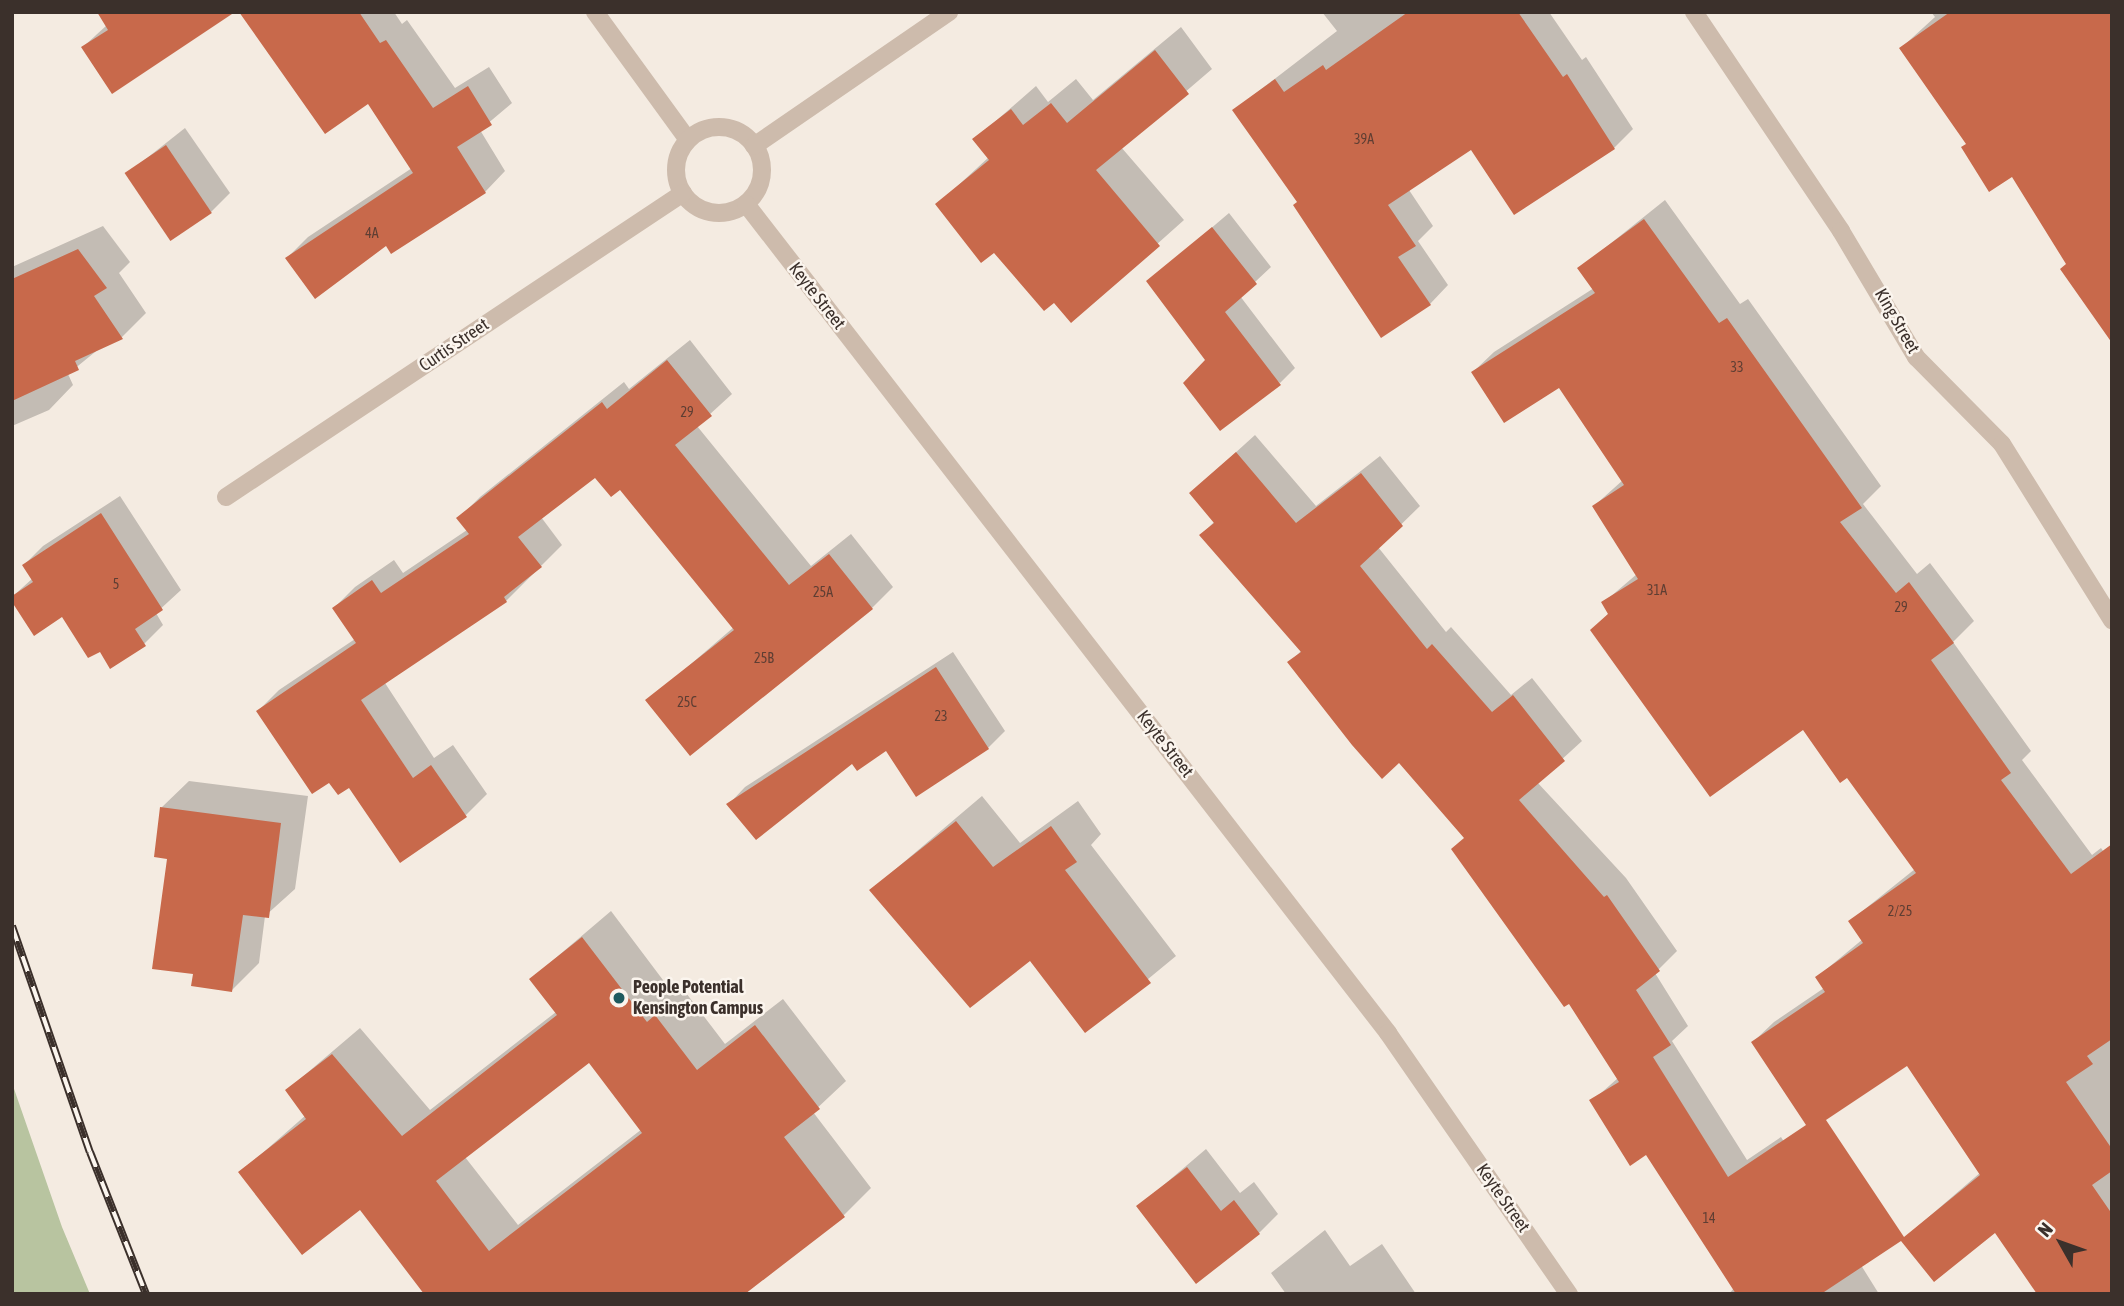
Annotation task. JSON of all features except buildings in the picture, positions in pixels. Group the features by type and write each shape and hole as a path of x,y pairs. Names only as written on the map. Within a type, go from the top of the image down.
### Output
{"street":[{"path":"595,12 688,140"},
{"path":"754,146 949,12"},
{"name":"King Street","path":"1694,12 1841,231 1916,356 2002,444 2112,620"},
{"path":"715,127 737,132 754,146 762,177 746,204 733,211 704,211 682,192 677,165 688,140 715,127"},
{"name":"Curtis Street","path":"226,497 682,192"},
{"name":"Keyte Street","path":"746,204 1388,1034 1569,1294"}],"green space":[{"path":"12,1083 62,1227 90,1294 12,1294"}],"railway":[{"path":"12,926 90,1152 146,1294"}],"place":[{"name":"People Potential Kensington Campus","path":"619,998"}]}
